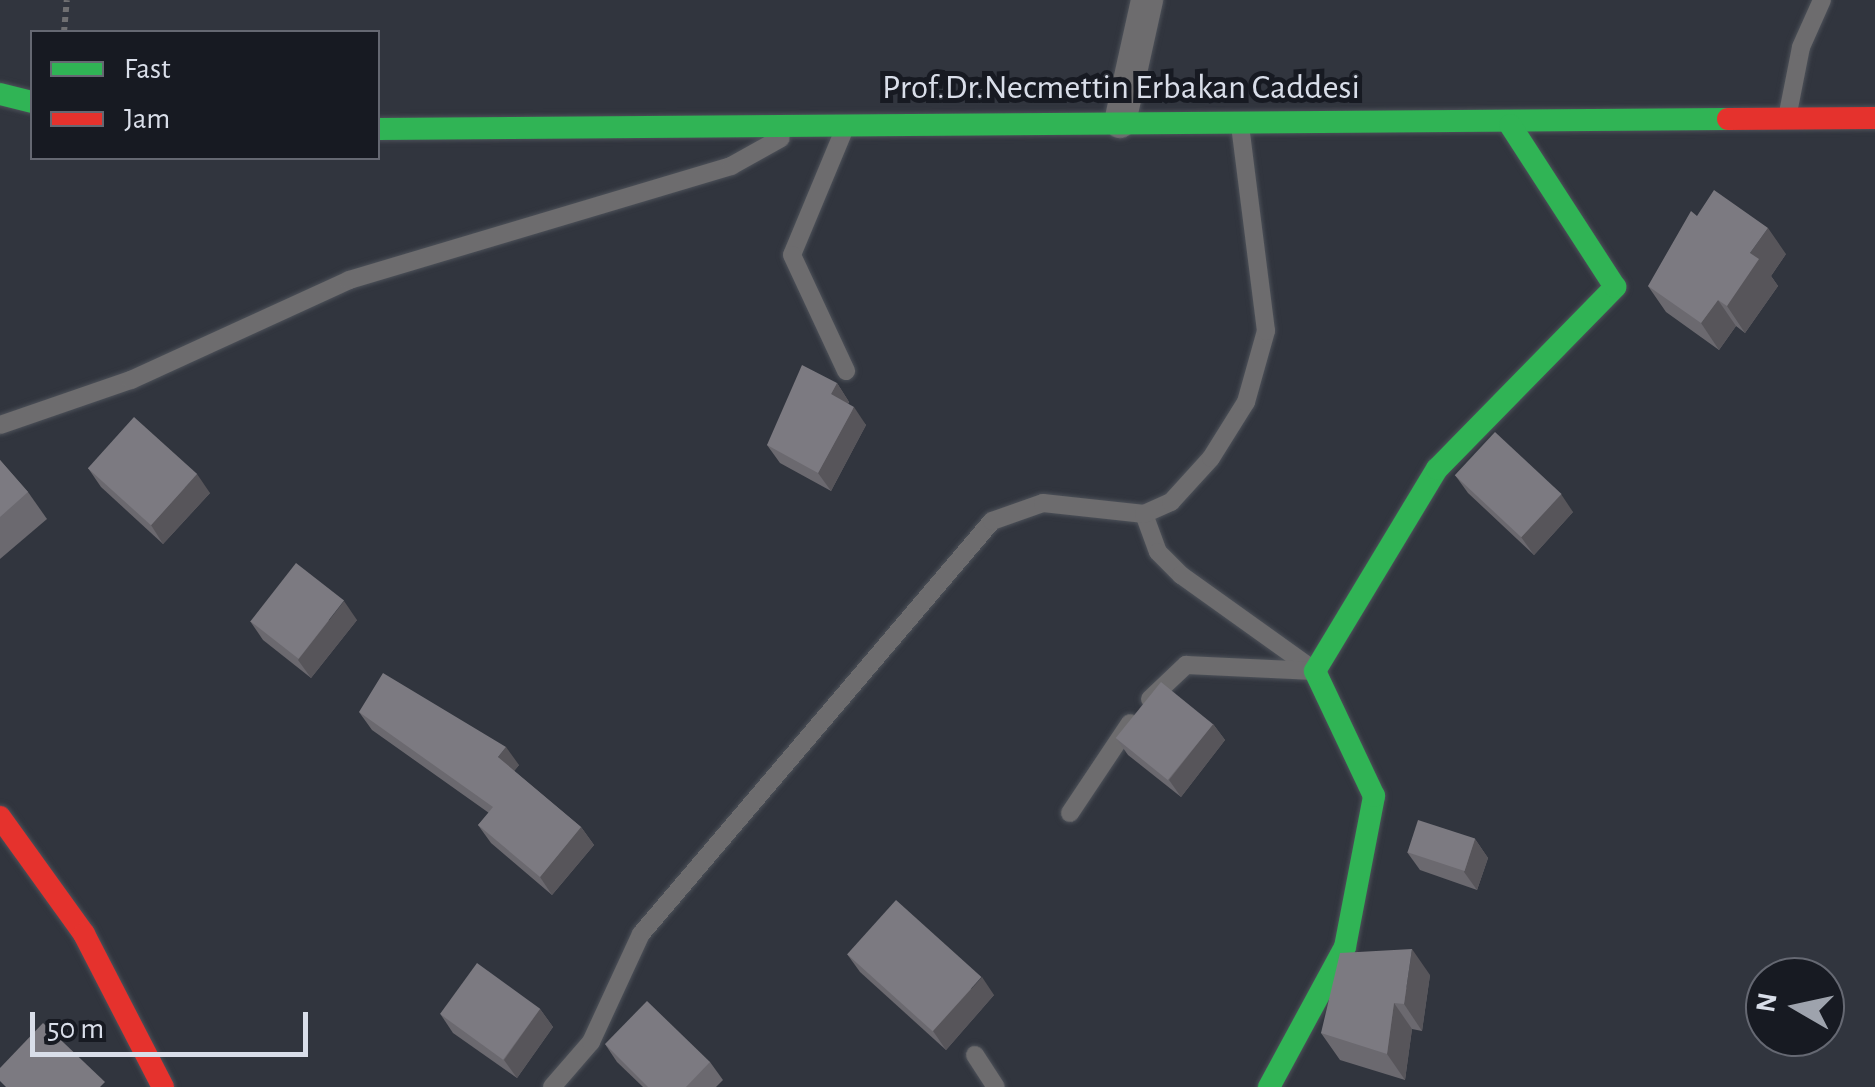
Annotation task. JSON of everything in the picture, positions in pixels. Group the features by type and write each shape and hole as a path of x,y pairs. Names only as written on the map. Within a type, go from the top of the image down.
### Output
{"main road":[{"path":"0,94 30,102"},
{"name":"Prof.Dr.Necmettin Erbakan Caddesi","path":"380,130 1239,121 1510,125 1872,119"},
{"path":"1269,1087 1345,947 1374,796 1315,672 1437,469 1614,288 1510,125"},
{"path":"0,817 84,934 164,1087"}],"street":[{"path":"1120,122 1146,0"}],"lane":[{"path":"1786,120 1801,46 1822,0"},
{"path":"552,1087 591,1042 641,934 992,521 1043,502 1144,514 1171,502 1211,458 1263,360 1239,121"},
{"path":"0,425 150,372 350,280 731,166 807,124"},
{"path":"846,370 792,255 847,124"},
{"path":"1144,514 1158,552 1181,575 1315,672"},
{"path":"1070,813 1092,771 1186,666 1315,672"},
{"path":"975,1055 996,1087"}],"path":[{"path":"64,30 67,0"}],"building":[{"path":"1714,190 1768,228 1750,253 1759,259 1727,306 1718,300 1701,323 1648,286 1691,211 1697,216"},
{"path":"802,365 837,383 831,394 854,407 818,473 767,445"},
{"path":"134,417 197,474 151,525 88,468"},
{"path":"1495,432 1562,494 1521,537 1455,475"},
{"path":"0,460 28,492 0,517"},
{"path":"296,563 344,601 299,659 250,621"},
{"path":"383,673 506,747 498,757 581,827 540,877 478,825 493,807 359,712"},
{"path":"1161,682 1213,724 1168,780 1116,738"},
{"path":"1418,820 1475,839 1465,871 1407,852"},
{"path":"896,900 981,977 933,1031 847,954"},
{"path":"1412,949 1404,1004 1394,1003 1387,1054 1321,1033 1340,953"},
{"path":"477,963 540,1009 503,1060 440,1014"},
{"path":"647,1001 710,1062 686,1087 648,1087 605,1044"},
{"path":"43,1023 105,1082 100,1087 6,1087 0,1081 0,1068"}],"traffic: fast":[{"path":"0,94 30,102"},
{"path":"380,129 1728,119"},
{"path":"1269,1087 1345,947 1374,796 1315,671 1437,469 1615,287 1510,125"}],"traffic: jam":[{"path":"1728,119 1875,118"},
{"path":"0,817 84,934 163,1087"}]}
